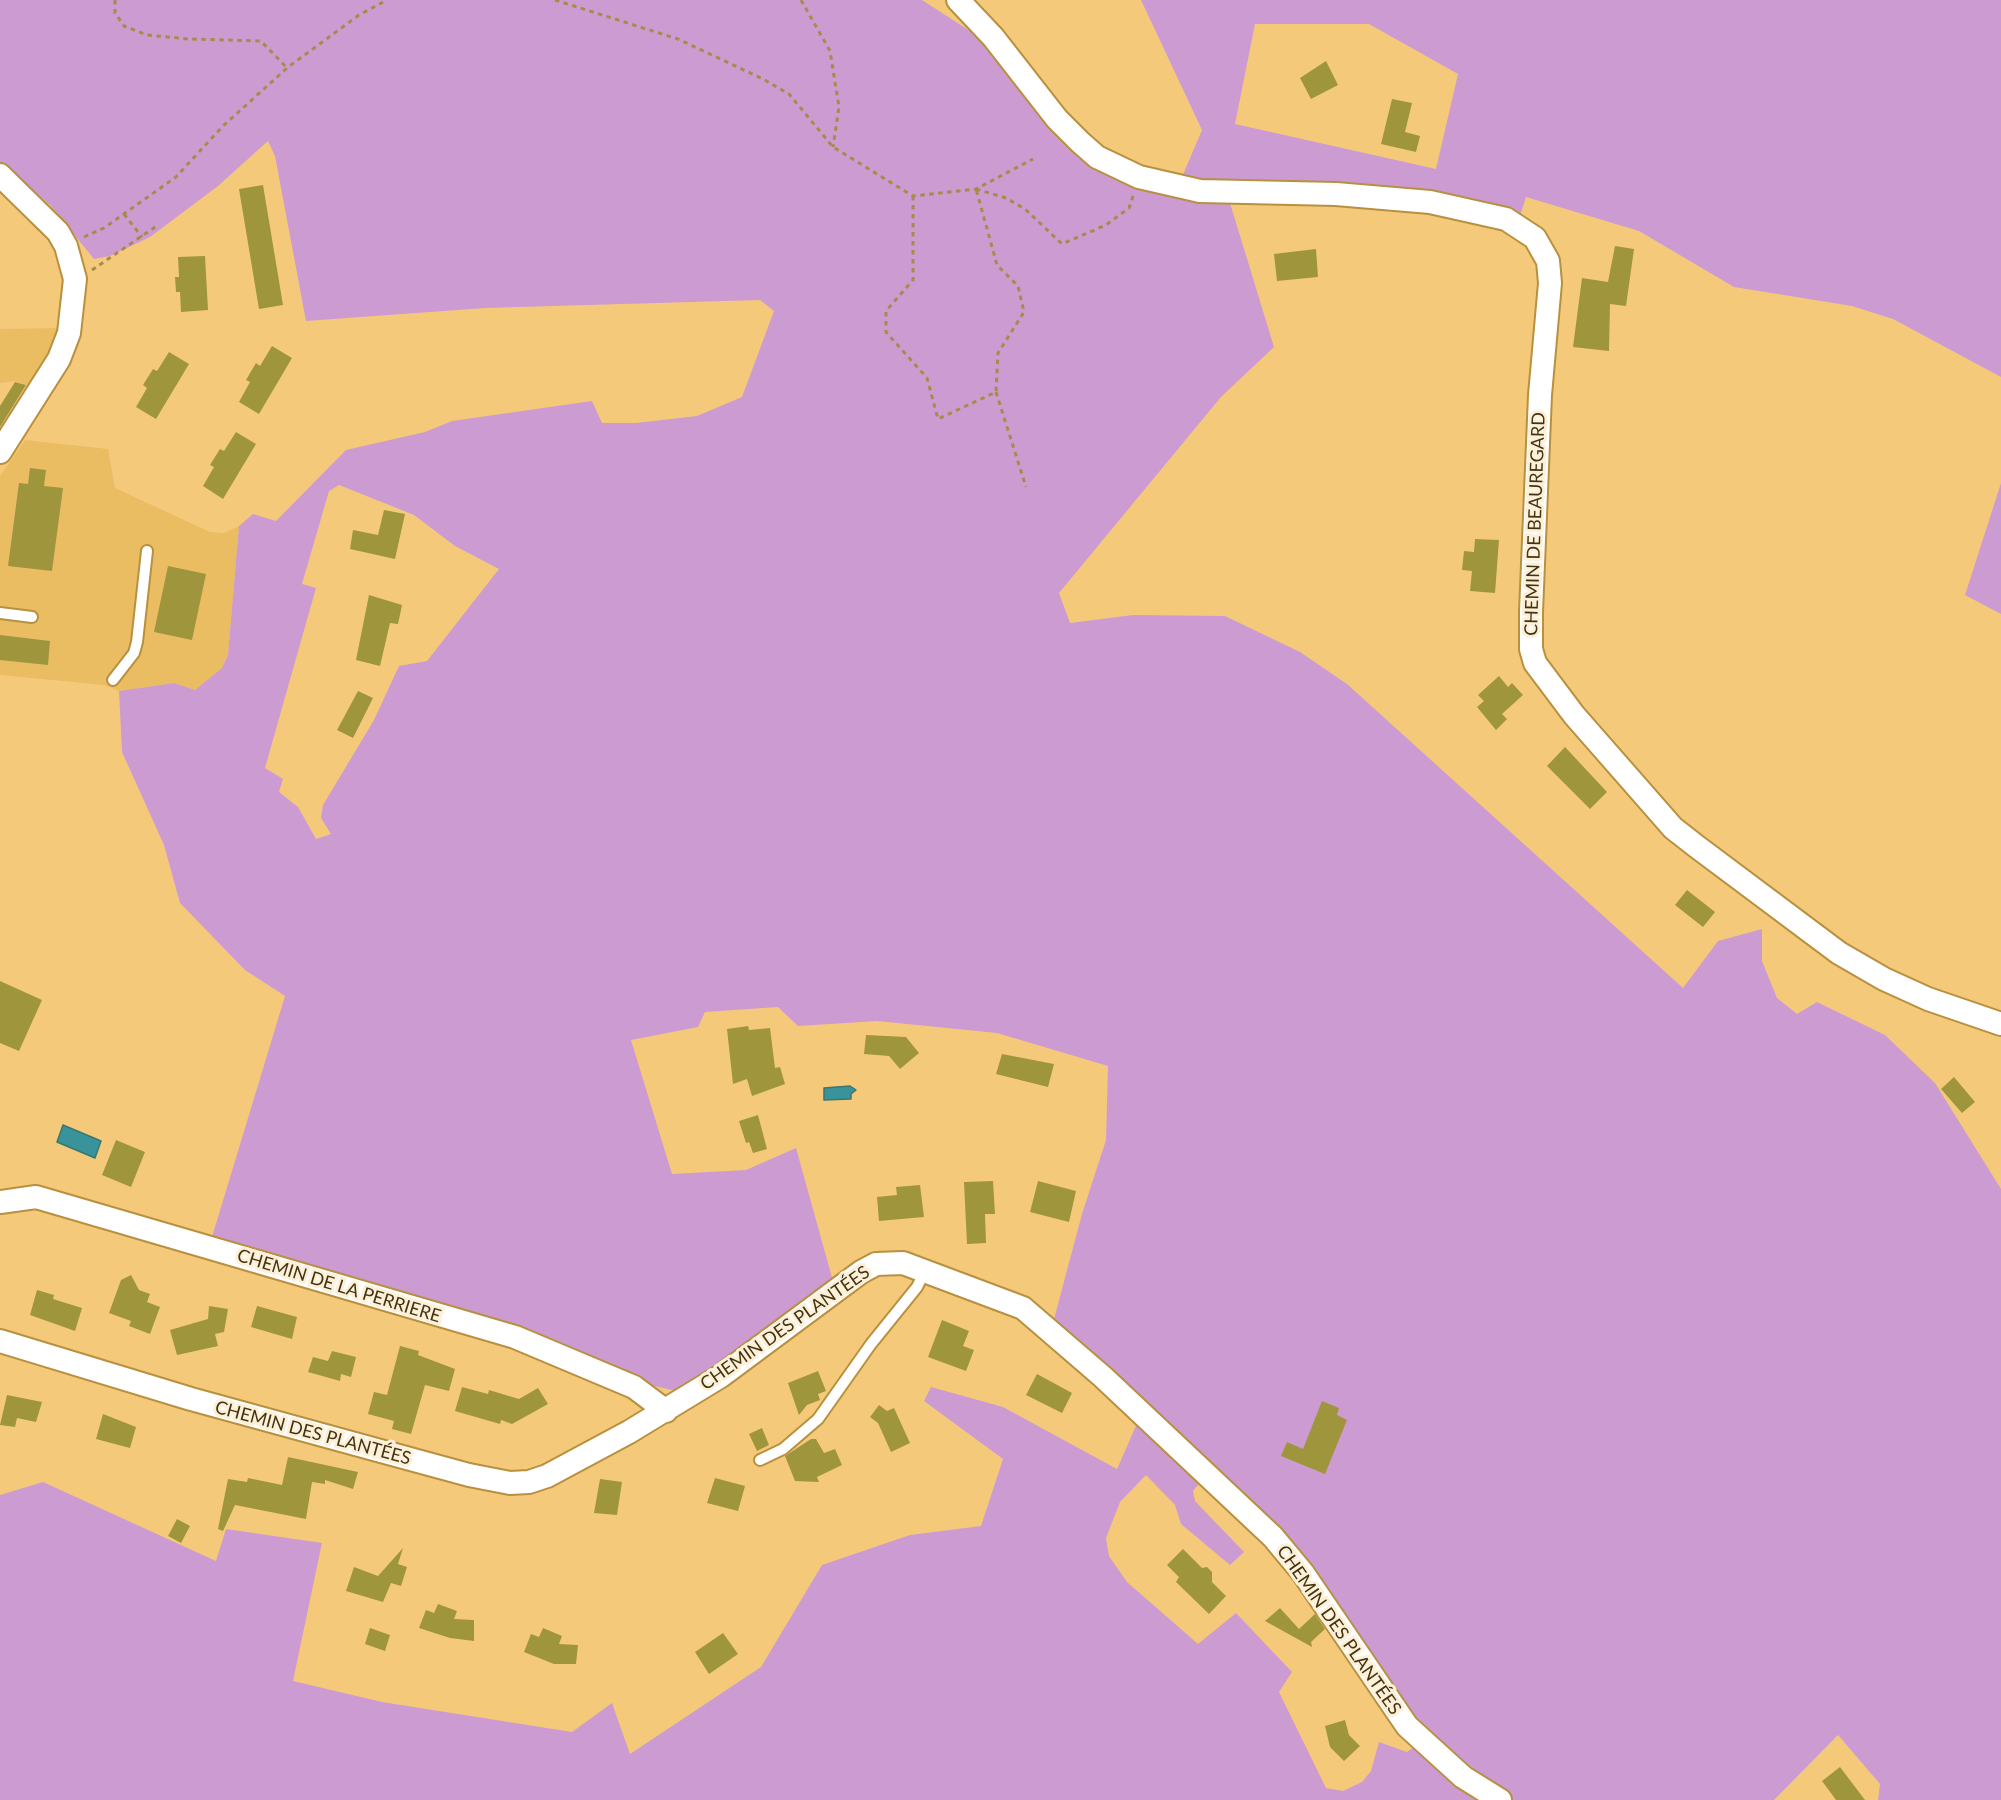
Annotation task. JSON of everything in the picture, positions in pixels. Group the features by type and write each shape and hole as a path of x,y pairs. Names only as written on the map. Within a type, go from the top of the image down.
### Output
{"street":[{"name":"CHEMIN DE BEAUREGARD","path":"958,0 993,38 1057,119 1080,142 1097,157 1139,177 1200,191 1336,194 1430,202 1506,219 1535,238 1548,261 1550,283 1540,395 1531,612 1531,649 1535,663 1574,715 1672,828 1848,958 1884,979 1928,999 2001,1024"},
{"path":"0,175 47,219 66,246 75,279 69,333 59,359 0,452"},
{"name":"CHEMIN DE LA PERRIERE","path":"0,1202 36,1197 515,1337 634,1387 666,1411"},
{"name":"CHEMIN DES PLANTÉES","path":"0,1341 191,1399 469,1475 510,1483 530,1482 547,1476 666,1411 721,1376 861,1272 890,1262 903,1263 1023,1308 1104,1377 1273,1537 1314,1589 1407,1726 1463,1777 1500,1800"}],"lane":[{"path":"113,680 134,653 137,642 147,551"},
{"path":"0,613 32,617"},
{"path":"759,1460 783,1449 818,1419 871,1344 917,1287 925,1271"}],"path":[{"path":"115,0 115,13 124,26 147,35 261,41 287,68"},
{"path":"66,246 104,228 176,177 222,127 287,68 359,15 387,0"},
{"path":"555,0 678,39 746,70 789,94 833,147 913,196 976,189 1033,159"},
{"path":"801,0 830,51 839,107 833,147"},
{"path":"976,189 1006,198 1025,209 1062,244 1106,225 1129,208 1139,177"},
{"path":"976,189 997,265 1018,286 1024,312 998,354 996,392 1026,487"},
{"path":"913,196 913,280 885,311 886,332 927,378 938,419 996,392"},
{"path":"124,214 142,237"},
{"path":"75,279 104,264 158,225"}],"shaded area":[{"path":"0,0 922,0 981,38 1063,135 1200,199 1230,203 1274,347 1221,397 1059,593 1070,623 1133,615 1225,616 1300,652 1347,684 1683,988 1718,941 1762,929 1762,961 1777,998 1797,1014 1817,1002 1885,1035 1935,1083 2001,1189 2001,1800 1878,1800 1880,1784 1838,1735 1774,1800 0,1800 0,1495 43,1482 216,1561 226,1529 322,1543 293,1681 382,1702 572,1732 612,1703 630,1754 761,1667 822,1565 910,1535 981,1526 1003,1459 924,1401 931,1387 1003,1407 1117,1469 1139,1419 1202,1480 1193,1491 1195,1501 1244,1552 1230,1565 1181,1524 1175,1505 1146,1475 1120,1502 1106,1538 1109,1556 1127,1582 1198,1644 1236,1613 1292,1672 1279,1692 1326,1788 1343,1791 1362,1782 1371,1771 1379,1742 1407,1752 1427,1737 1325,1587 1053,1323 1082,1214 1106,1140 1108,1066 997,1033 877,1021 798,1026 778,1007 705,1012 698,1027 631,1040 672,1174 746,1170 796,1148 833,1281 680,1392 646,1384 632,1374 551,1338 212,1237 285,996 245,970 180,903 164,845 122,752 119,691 174,683 195,690 222,668 228,655 239,526 253,514 276,521 346,450 425,432 452,421 592,401 602,423 636,423 697,416 742,397 774,311 760,300 485,308 306,321 275,156 268,141 218,186 150,237 110,256 94,259 50,205 0,164","holes":["339,485 414,515 455,546 499,569 427,661 399,666 374,720 323,805 321,818 331,834 316,839 298,807 279,792 283,779 265,768 316,588 302,584 329,491"]},
{"path":"1141,0 2001,0 2001,377 1893,319 1852,306 1734,287 1639,231 1526,197 1519,219 1216,185 1182,177 1202,130","holes":["1255,24 1369,24 1458,74 1436,169 1235,124"]},
{"path":"60,328 32,386 14,381 0,383 0,329"},
{"path":"25,440 108,449 115,488 210,532 224,533 239,526 228,655 222,668 195,690 174,683 119,691 104,685 0,675 0,476"},
{"path":"2001,483 2001,614 1965,595"}],"water":[{"path":"850,1086 856,1090 851,1094 851,1099 824,1100 824,1088"},
{"path":"63,1125 101,1141 95,1158 57,1142"}],"building":[{"path":"1326,61 1338,85 1311,99 1300,78"},
{"path":"1392,99 1412,103 1405,132 1420,136 1416,152 1381,144"},
{"path":"263,185 283,305 259,309 239,189"},
{"path":"1615,246 1634,249 1626,306 1610,304 1609,351 1573,347 1582,278 1608,282"},
{"path":"1316,249 1318,277 1277,281 1274,254"},
{"path":"205,256 208,310 181,312 180,292 176,292 175,277 179,277 178,257"},
{"path":"272,346 292,358 259,414 239,402 250,382 246,380 256,363 260,366"},
{"path":"169,352 189,364 156,419 136,407 147,388 143,385 153,369 157,371"},
{"path":"15,382 26,385 0,427 0,406"},
{"path":"236,432 256,444 223,499 203,486 214,467 210,465 220,449 224,451"},
{"path":"30,468 46,470 44,486 63,488 52,571 8,566 19,483 28,484"},
{"path":"384,510 405,514 395,559 350,549 353,530 378,535"},
{"path":"1475,539 1499,540 1495,593 1470,591 1472,571 1462,570 1464,551 1474,552"},
{"path":"168,566 206,574 192,640 154,632"},
{"path":"369,595 402,605 398,624 390,623 380,666 356,660"},
{"path":"0,635 50,641 48,665 0,660"},
{"path":"1499,676 1508,687 1512,683 1523,695 1502,714 1507,719 1496,730 1477,707 1484,701 1478,695"},
{"path":"358,691 373,698 353,738 337,730"},
{"path":"1565,747 1607,792 1590,809 1547,766"},
{"path":"1687,890 1715,912 1703,927 1675,905"},
{"path":"0,981 42,1000 19,1051 0,1043"},
{"path":"748,1026 749,1030 770,1028 775,1068 780,1067 785,1084 752,1096 747,1079 733,1084 727,1029"},
{"path":"866,1035 906,1037 919,1053 900,1069 889,1056 864,1054"},
{"path":"1002,1054 1054,1064 1048,1087 996,1074"},
{"path":"1954,1077 1975,1102 1962,1113 1941,1089"},
{"path":"758,1115 767,1149 753,1153 749,1142 746,1143 739,1121"},
{"path":"116,1140 145,1152 131,1187 102,1175"},
{"path":"993,1181 995,1214 985,1214 986,1243 967,1244 964,1182"},
{"path":"1038,1181 1076,1191 1069,1222 1030,1212"},
{"path":"920,1185 924,1217 879,1221 877,1197 897,1195 896,1187"},
{"path":"131,1275 139,1290 150,1294 147,1302 160,1307 150,1334 129,1326 131,1321 109,1313 121,1280"},
{"path":"37,1290 54,1295 53,1299 82,1308 75,1331 30,1315"},
{"path":"209,1306 228,1309 224,1332 215,1334 218,1346 177,1355 170,1330 208,1319"},
{"path":"257,1306 297,1317 292,1339 251,1327"},
{"path":"942,1320 969,1331 963,1346 974,1350 966,1371 928,1357"},
{"path":"400,1346 419,1351 418,1355 455,1369 449,1391 425,1385 411,1434 392,1429 394,1421 368,1414 374,1392 387,1395"},
{"path":"332,1351 356,1357 351,1377 341,1374 340,1381 308,1372 313,1357 328,1361"},
{"path":"818,1371 826,1391 818,1394 820,1400 807,1405 799,1415 788,1383"},
{"path":"1037,1374 1072,1393 1062,1413 1026,1395"},
{"path":"462,1387 488,1394 489,1390 519,1399 538,1388 548,1404 512,1424 501,1420 500,1424 455,1411"},
{"path":"7,1395 42,1402 36,1422 17,1418 15,1427 0,1425"},
{"path":"1322,1401 1339,1408 1337,1415 1347,1420 1325,1474 1281,1456 1287,1442 1303,1449"},
{"path":"879,1405 887,1411 894,1408 910,1443 891,1452 878,1423 870,1417"},
{"path":"103,1414 136,1427 130,1448 96,1439"},
{"path":"762,1428 769,1445 757,1451 749,1434"},
{"path":"811,1439 816,1439 824,1453 835,1449 842,1465 817,1477 819,1482 795,1481 785,1456"},
{"path":"288,1457 358,1472 353,1489 325,1480 325,1484 312,1482 306,1519 235,1505 223,1531 218,1529 228,1479 247,1482 248,1478 282,1485"},
{"path":"715,1478 745,1486 738,1511 707,1503"},
{"path":"600,1479 622,1482 617,1515 594,1513"},
{"path":"177,1519 190,1526 181,1543 168,1536"},
{"path":"403,1548 398,1564 407,1567 401,1586 391,1583 383,1602 346,1591 354,1567 378,1576"},
{"path":"1183,1549 1202,1568 1207,1567 1212,1572 1212,1582 1226,1596 1209,1614 1176,1582 1179,1577 1167,1565"},
{"path":"438,1604 457,1611 454,1619 474,1620 474,1641 450,1638 419,1628 426,1610 434,1613"},
{"path":"1280,1608 1299,1629 1315,1614 1325,1629 1311,1642 1312,1647 1265,1621"},
{"path":"370,1628 390,1635 385,1651 365,1644"},
{"path":"543,1628 562,1636 559,1644 578,1645 576,1664 554,1664 524,1652 531,1634 539,1637"},
{"path":"723,1633 738,1654 709,1674 695,1652"},
{"path":"1345,1720 1349,1735 1360,1746 1344,1761 1330,1747 1325,1726"},
{"path":"1840,1767 1865,1800 1836,1800 1822,1781"}]}
